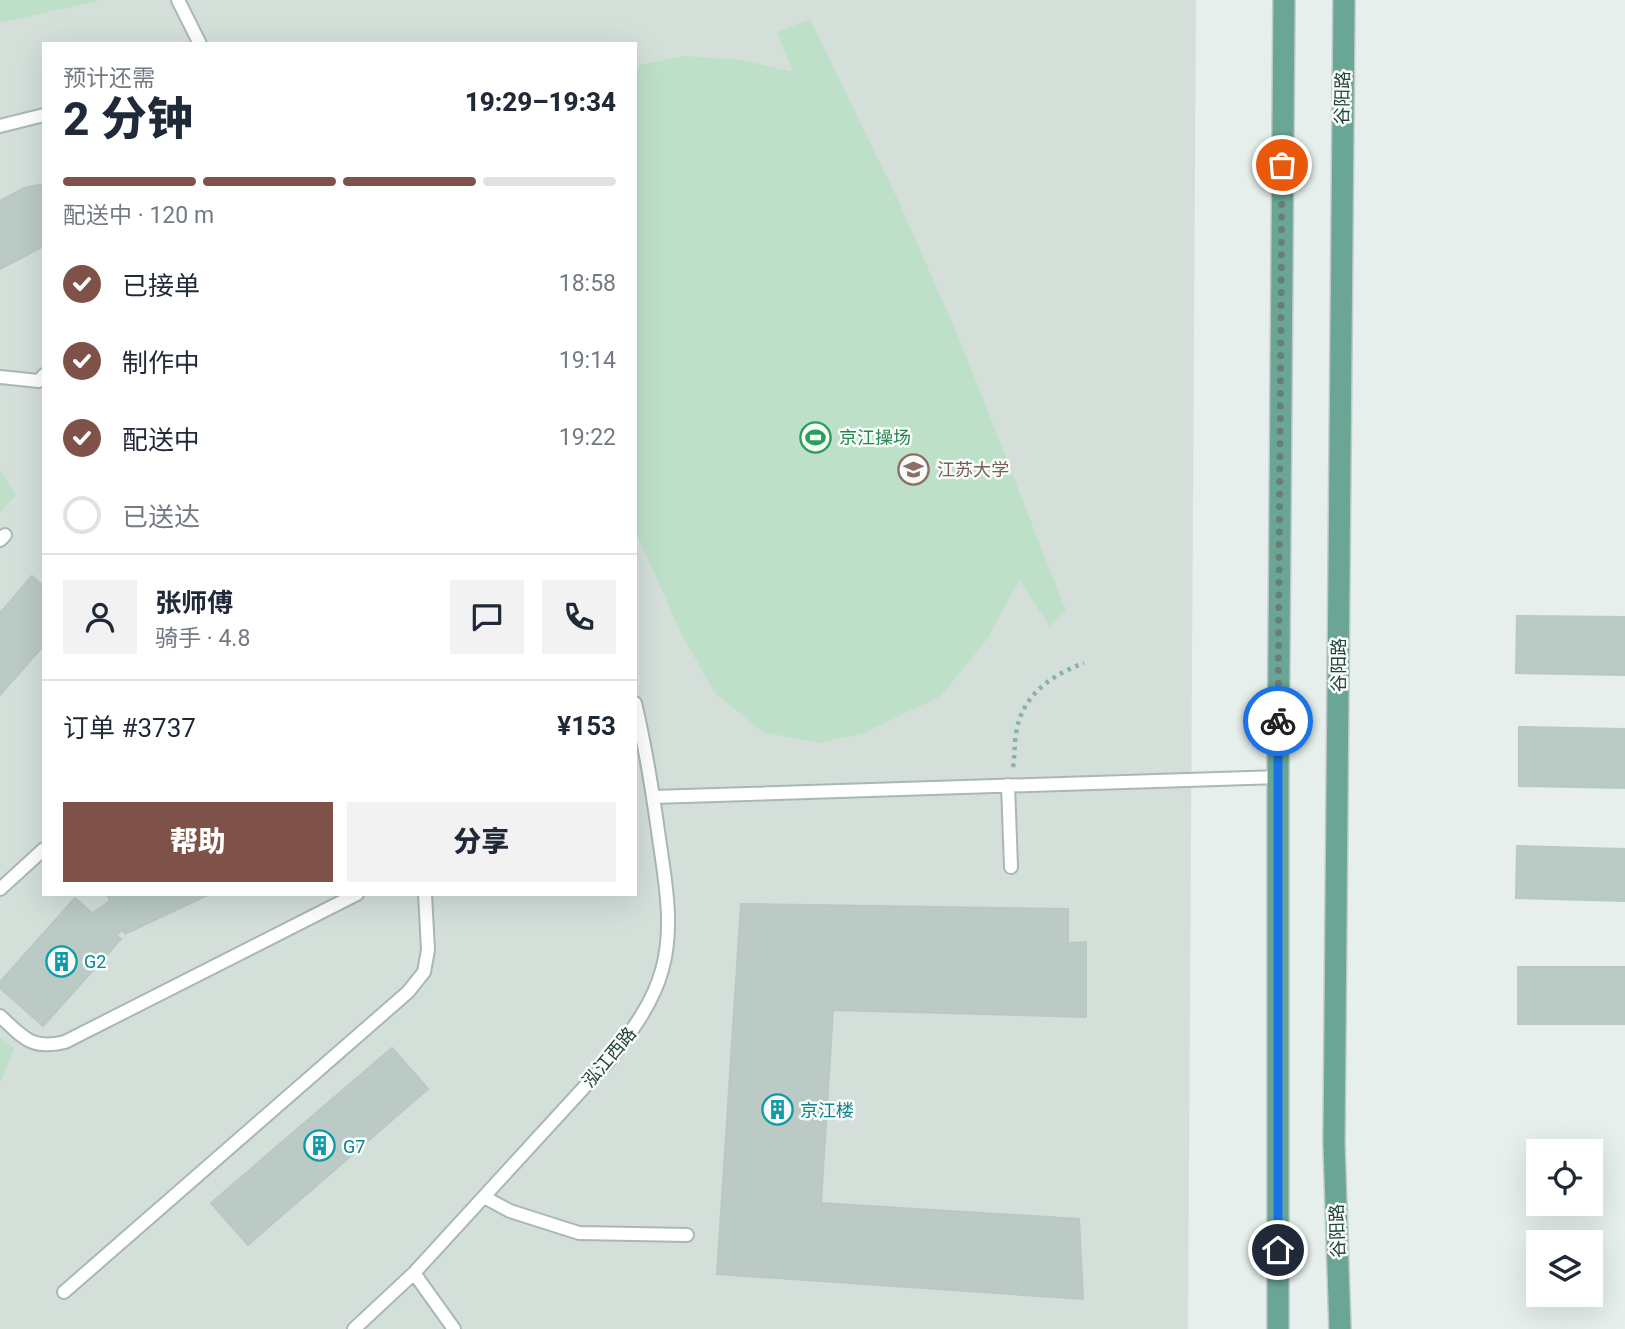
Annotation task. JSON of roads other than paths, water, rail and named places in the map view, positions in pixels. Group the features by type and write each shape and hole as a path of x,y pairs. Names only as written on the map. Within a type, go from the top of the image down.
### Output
{"main road":[{"path":"1278,1329 1278,777 1284,0"},
{"name":"谷阳路","path":"1340,1329 1334,1130 1344,0"}],"lane":[{"path":"178,0 199,42"},
{"path":"0,126 42,116"},
{"path":"0,377 39,381 42,377"},
{"name":"泓江西路","path":"354,1329 414,1273 611,1058 636,1026 650,1000 662,972 667,939 666,884 653,797 641,763 637,723"},
{"path":"653,797 1278,777"},
{"path":"1008,785 1010,867"},
{"path":"0,889 42,851"},
{"path":"0,1016 25,1040 37,1045 49,1046 65,1042 353,896"},
{"path":"64,1292 408,992 424,972 428,950 425,896"},
{"path":"484,1197 510,1211 579,1233 687,1235"},
{"path":"414,1273 454,1329"}],"place":[{"name":"京江操场","path":"816,437"},
{"name":"江苏大学","path":"914,469"},
{"name":"G2","path":"61,961"},
{"name":"京江楼","path":"777,1110"},
{"name":"G7","path":"320,1146"}]}
